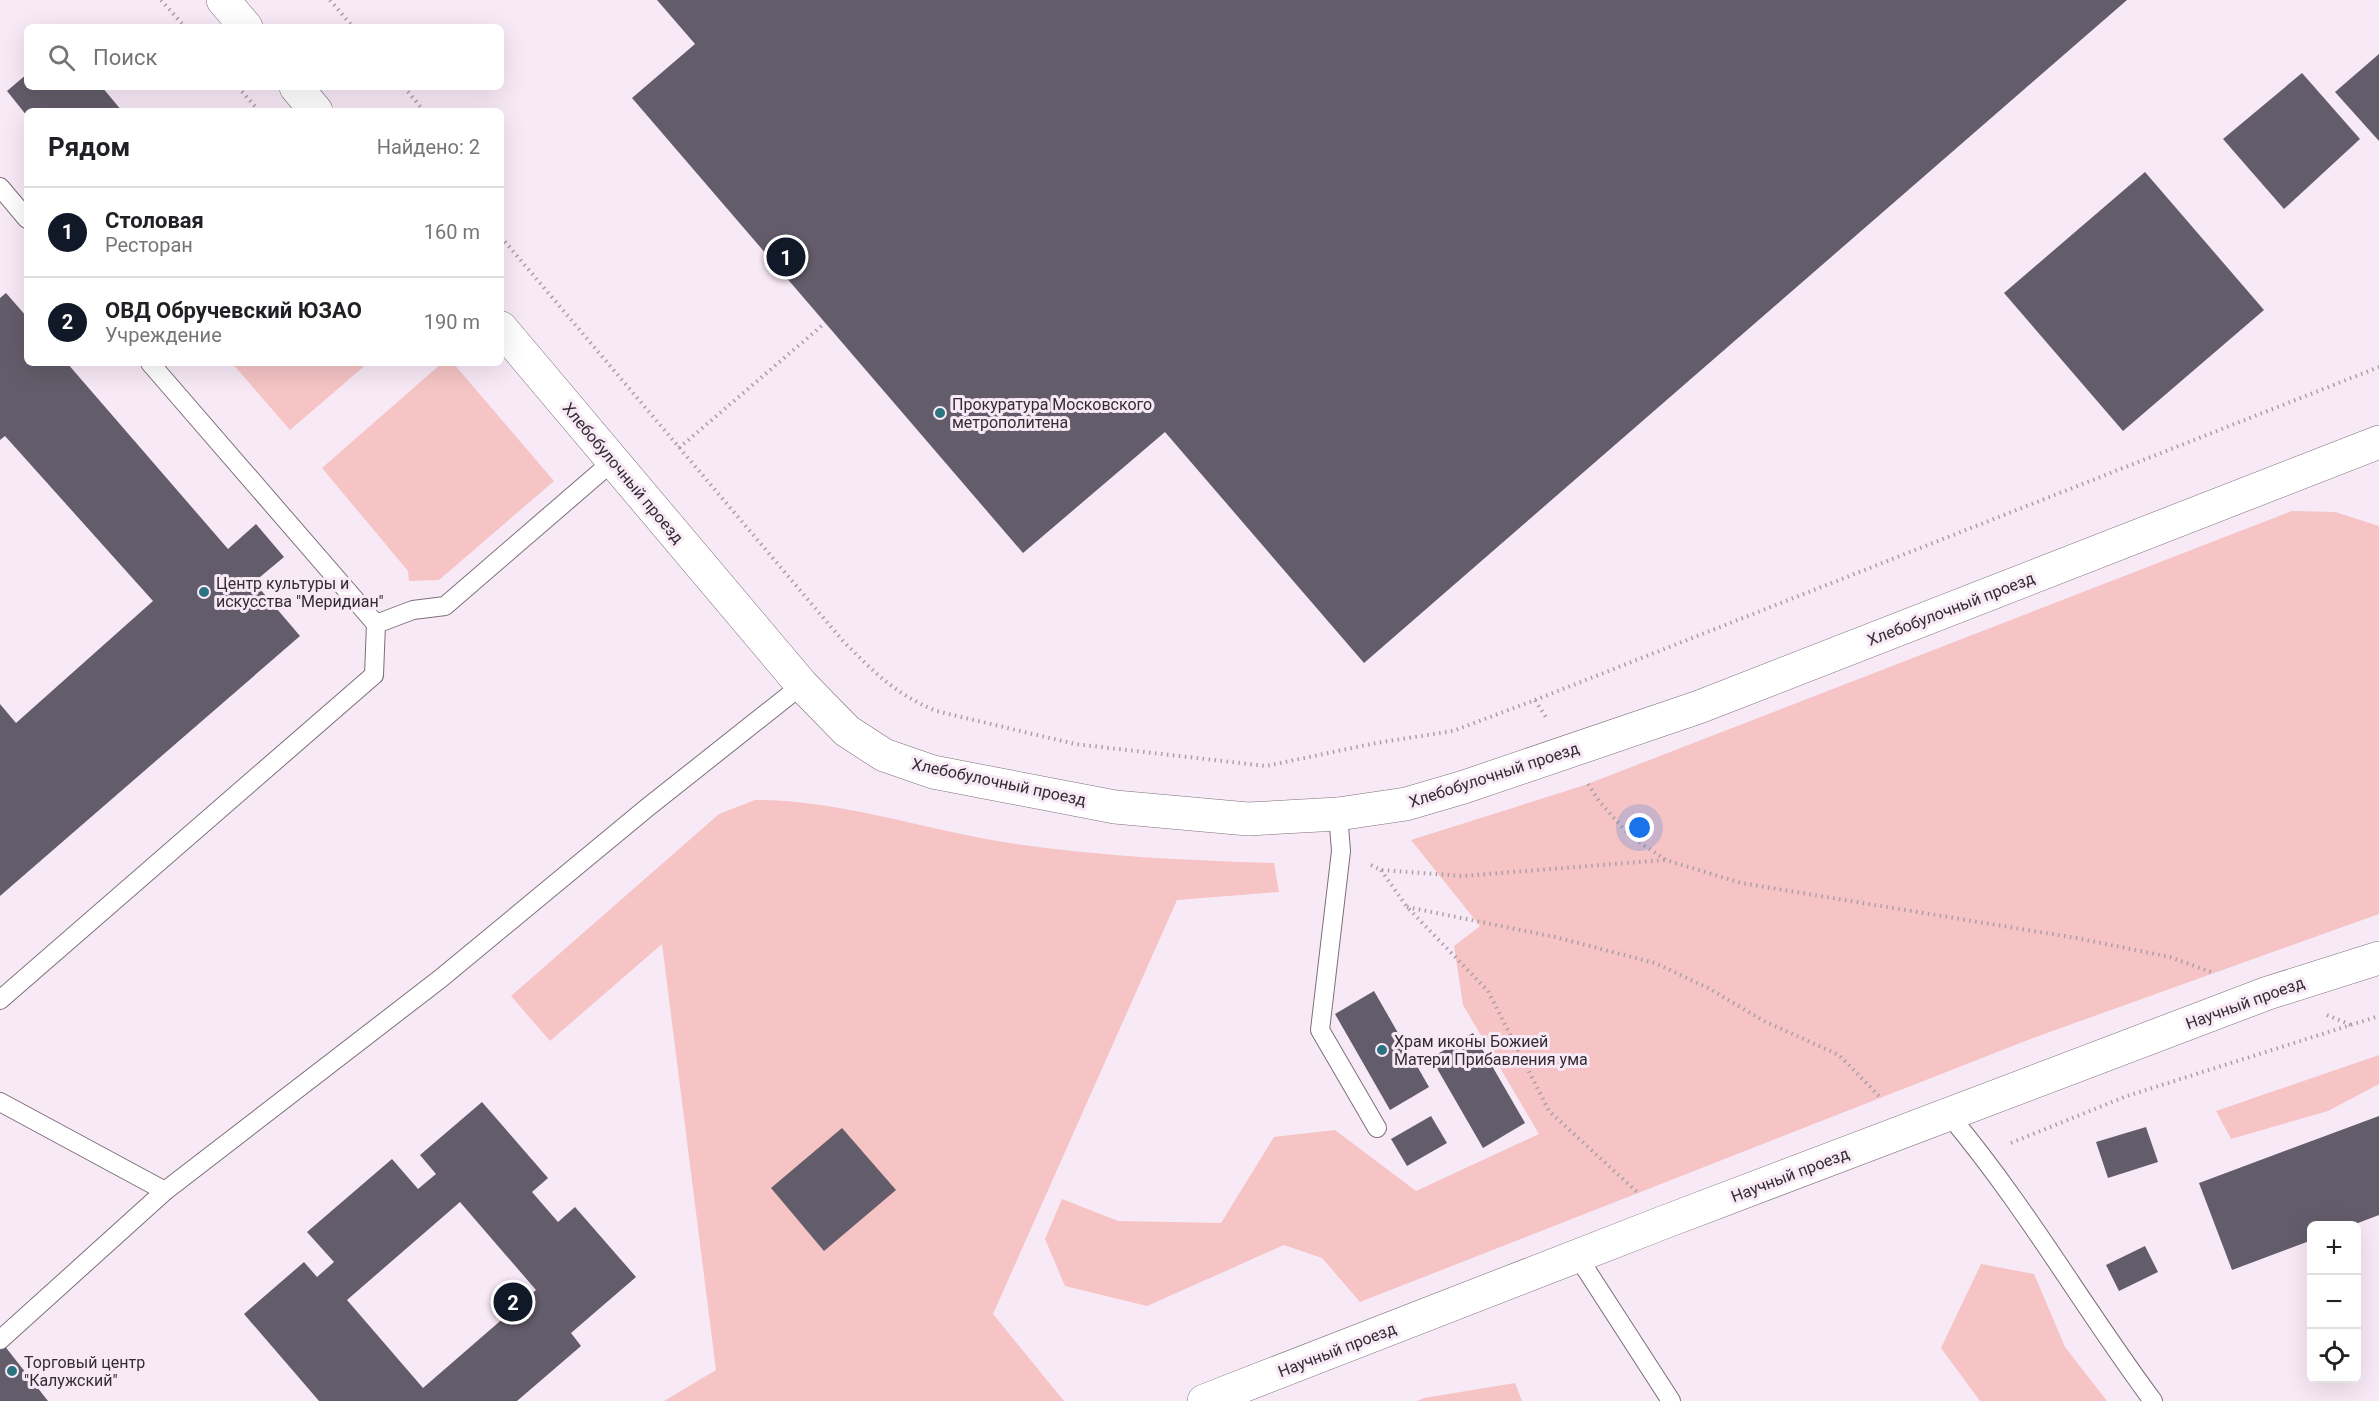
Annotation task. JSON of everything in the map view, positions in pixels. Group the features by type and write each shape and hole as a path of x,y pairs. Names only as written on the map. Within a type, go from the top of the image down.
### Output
{"street":[{"path":"223,0 243,24"},
{"path":"298,90 314,108"},
{"name":"Хлебобулочный проезд","path":"504,332 802,685 847,731 884,755 933,772 1115,807 1248,819 1338,814 1406,804 1464,787 1699,707 2379,442"},
{"name":"Научный проезд","path":"1204,1401 2268,993 2379,958"}],"lane":[{"path":"0,187 24,215"},
{"path":"0,1000 374,675 376,624 153,366"},
{"path":"376,624 413,610 445,606 613,461"},
{"path":"0,1340 165,1191 440,979 648,807 802,685"},
{"path":"1338,814 1341,851 1320,1030 1377,1128"},
{"path":"0,1102 165,1191"},
{"path":"1949,1115 1982,1154 2153,1401"},
{"path":"1578,1257 1671,1401"}],"path":[{"path":"161,0 182,24"},
{"path":"330,0 350,24"},
{"path":"241,90 256,108"},
{"path":"406,90 422,108"},
{"path":"504,241 789,579 885,683 904,696 936,711 1075,744 1266,766 1376,743 1453,731 2379,367"},
{"path":"679,448 825,323"},
{"path":"1535,700 1566,753 1599,801 1630,836 1666,860 1741,883 2076,938 2170,957 2214,973"},
{"path":"1341,851 1381,870 1462,876 1666,860"},
{"path":"1381,870 1407,907 1488,991 1549,1111 1639,1194"},
{"path":"1407,907 1555,937 1655,963 1708,988 1764,1021 1839,1055 1913,1129"},
{"path":"1982,1154 2127,1096 2379,1016"}],"shaded area":[{"path":"235,366 365,366 290,430"},
{"path":"439,366 456,366 554,481 439,580 409,581 408,571 322,468"},
{"path":"2292,511 2335,512 2379,526 2379,914 2033,1038 1360,1302 1322,1258 1284,1245 1147,1306 1065,1286 1045,1239 1062,1199 1118,1221 1221,1223 1274,1137 1335,1130 1416,1191 1539,1134 1463,1005 1454,946 1480,926 1411,840 1585,785"},
{"path":"755,800 816,804 1032,846 1170,859 1274,863 1279,892 1177,900 993,1314 1064,1401 664,1401 716,1370 662,944 550,1041 511,996 719,814"},
{"path":"2379,1055 2379,1084 2328,1111 2231,1139 2216,1111"},
{"path":"1981,1264 2034,1274 2065,1347 2107,1401 1980,1401 1941,1348"},
{"path":"1515,1383 1522,1401 1417,1401 1424,1398"}],"building":[{"path":"657,0 2127,0 1364,663 1165,432 1023,553 632,98 695,44"},
{"path":"2379,54 2379,141 2335,92"},
{"path":"2302,73 2360,139 2284,209 2223,139"},
{"path":"24,77 24,90 104,90 120,108 24,108 24,112 7,91"},
{"path":"2145,172 2264,310 2123,431 2004,293"},
{"name":"Центр культуры и искусства \"Меридиан\"","path":"6,293 24,314 24,366 70,366 228,549 256,524 284,557 254,582 300,636 0,896 0,704 16,723 153,601 5,436 0,440 0,298"},
{"name":"Храм иконы Божией Матери Прибавления ума","path":"1374,991 1429,1087 1390,1110 1335,1014"},
{"path":"1473,1033 1525,1123 1483,1148 1431,1058"},
{"path":"482,1102 548,1178 532,1192 558,1222 575,1207 636,1277 571,1333 581,1346 517,1401 319,1401 244,1314 304,1262 317,1277 334,1262 307,1232 392,1159 418,1189 436,1174 420,1155","holes":["460,1202 536,1290 423,1388 347,1300"]},
{"path":"1431,1116 1447,1143 1407,1166 1391,1139"},
{"path":"2379,1116 2379,1215 2361,1222 2307,1221 2307,1242 2232,1270 2199,1183"},
{"path":"2146,1127 2158,1162 2108,1178 2096,1142"},
{"path":"842,1128 896,1190 824,1251 771,1188"},
{"path":"2145,1246 2158,1272 2119,1291 2106,1265"},
{"name":"Торговый центр \"Калужский\"","path":"0,1340 48,1401 0,1401"}],"place":[{"name":"Столовая","path":"786,257"},
{"name":"Прокуратура Московского метрополитена","path":"940,413"},
{"name":"Центр культуры и искусства \"Меридиан\"","path":"204,592"},
{"name":"Храм иконы Божией Матери Прибавления ума","path":"1382,1050"},
{"name":"ОВД Обручевский ЮЗАО","path":"513,1302"},
{"name":"Торговый центр \"Калужский\"","path":"12,1371"}]}
